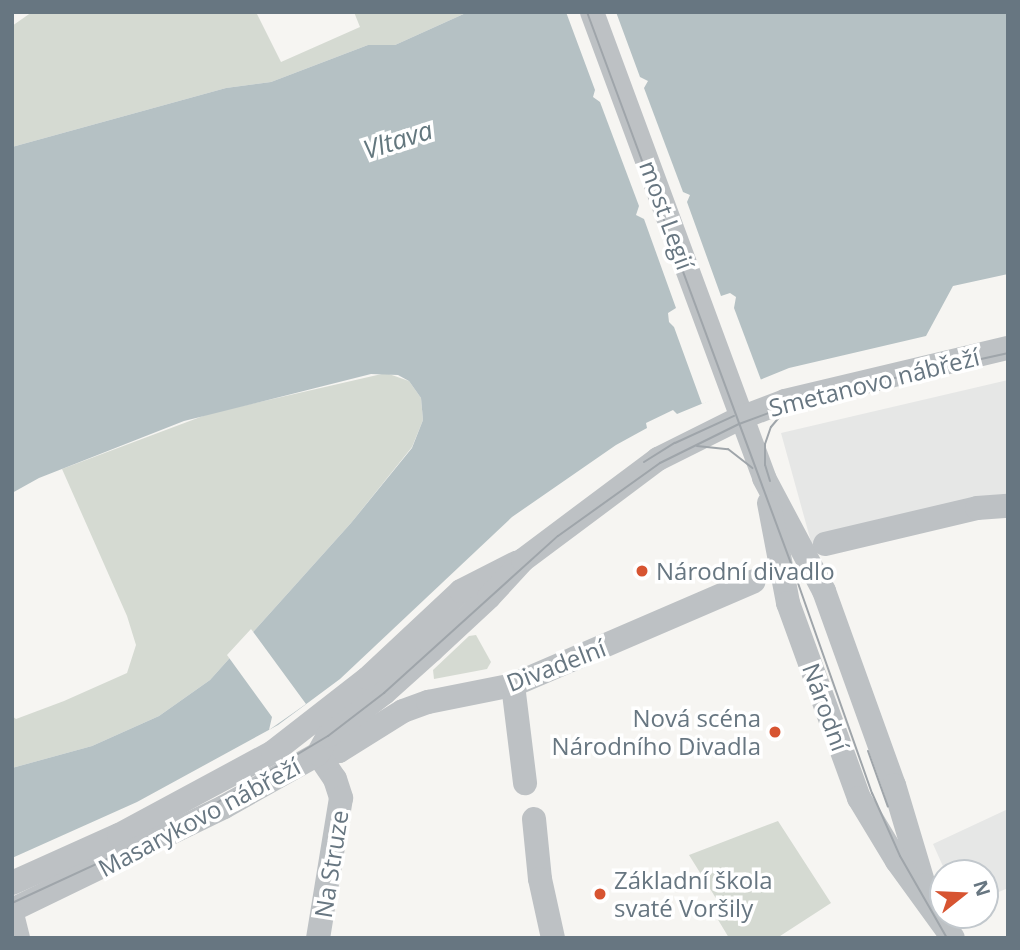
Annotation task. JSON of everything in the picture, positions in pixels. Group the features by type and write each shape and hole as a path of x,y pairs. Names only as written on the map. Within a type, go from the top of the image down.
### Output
{"street":[{"name":"most Legií","path":"592,12 742,418"},
{"name":"Smetanovo nábřeží","path":"742,418 816,391 1008,348"},
{"name":"Národní","path":"742,418 764,478 824,591 894,785 917,864 929,894"},
{"name":"Masarykovo nábřeží","path":"12,912 224,807 318,754 328,736 423,659 489,597 523,560 658,458 742,418"},
{"name":"Národní","path":"764,478 788,603 859,798 897,861 929,903"},
{"path":"825,544 977,508 1006,512"},
{"name":"Masarykovo nábřeží","path":"12,883 132,829 273,752 368,678 461,591 523,560"},
{"name":"Divadelní","path":"318,754 339,751 379,724 415,706 513,685 754,581"},
{"path":"513,685 525,783"},
{"name":"Na Struze","path":"318,754 335,779 341,798 318,938"},
{"path":"534,819 540,879 553,938"},
{"path":"12,912 18,938"}],"shaded area":[{"path":"32,12 256,12 281,62 360,27 354,12 468,12 395,45 368,45 271,82 226,88 12,147 12,26"},
{"path":"386,373 409,381 421,398 423,420 412,447 351,523 210,680 159,716 92,746 12,768 12,716 16,719 127,673 136,645 127,616 62,469 211,413"},
{"path":"1008,380 1008,498 813,549 781,433"},
{"path":"476,635 491,662 487,669 434,679 433,670 469,636"},
{"path":"1008,809 1008,888 999,892 999,859 940,859 933,844"},
{"path":"778,821 831,903 777,938 729,938 714,913 722,908 689,855"}],"water":[{"name":"Vltava","path":"468,12 1008,12 1008,274 953,286 926,336 789,368 677,414 673,410 646,423 647,428 616,445 512,517 340,679 278,725 137,802 12,858 12,768 92,746 159,716 210,680 351,523 412,448 423,420 421,398 409,381 398,375 371,374 184,421 39,478 12,493 12,147 226,88 271,82 368,45 395,45"}],"pier":[{"path":"566,12 616,12 640,77 648,81 644,88 683,192 690,195 687,202 721,296 730,293 736,297 734,308 761,380 756,384 702,404 674,327 669,322 668,313 676,308 644,219 636,215 639,206 600,102 593,97 595,90"},
{"path":"251,629 306,704 269,730 272,717 227,655"}],"tram line":[{"path":"587,12 793,569 872,793 900,856 947,938"},
{"path":"12,903 129,849 213,805 328,736 384,693 558,536 660,463 739,424 817,395 1008,353"},
{"path":"770,481 765,465 765,444 771,427 787,408"},
{"path":"644,462 675,443 734,416"},
{"path":"697,446 728,449 752,468"},
{"path":"868,751 888,807"}],"place":[{"name":"Národní divadlo","path":"642,571"},
{"name":"Nová scéna Národního Divadla","path":"775,732"},
{"name":"Základní škola svaté Voršily","path":"600,894"}]}
